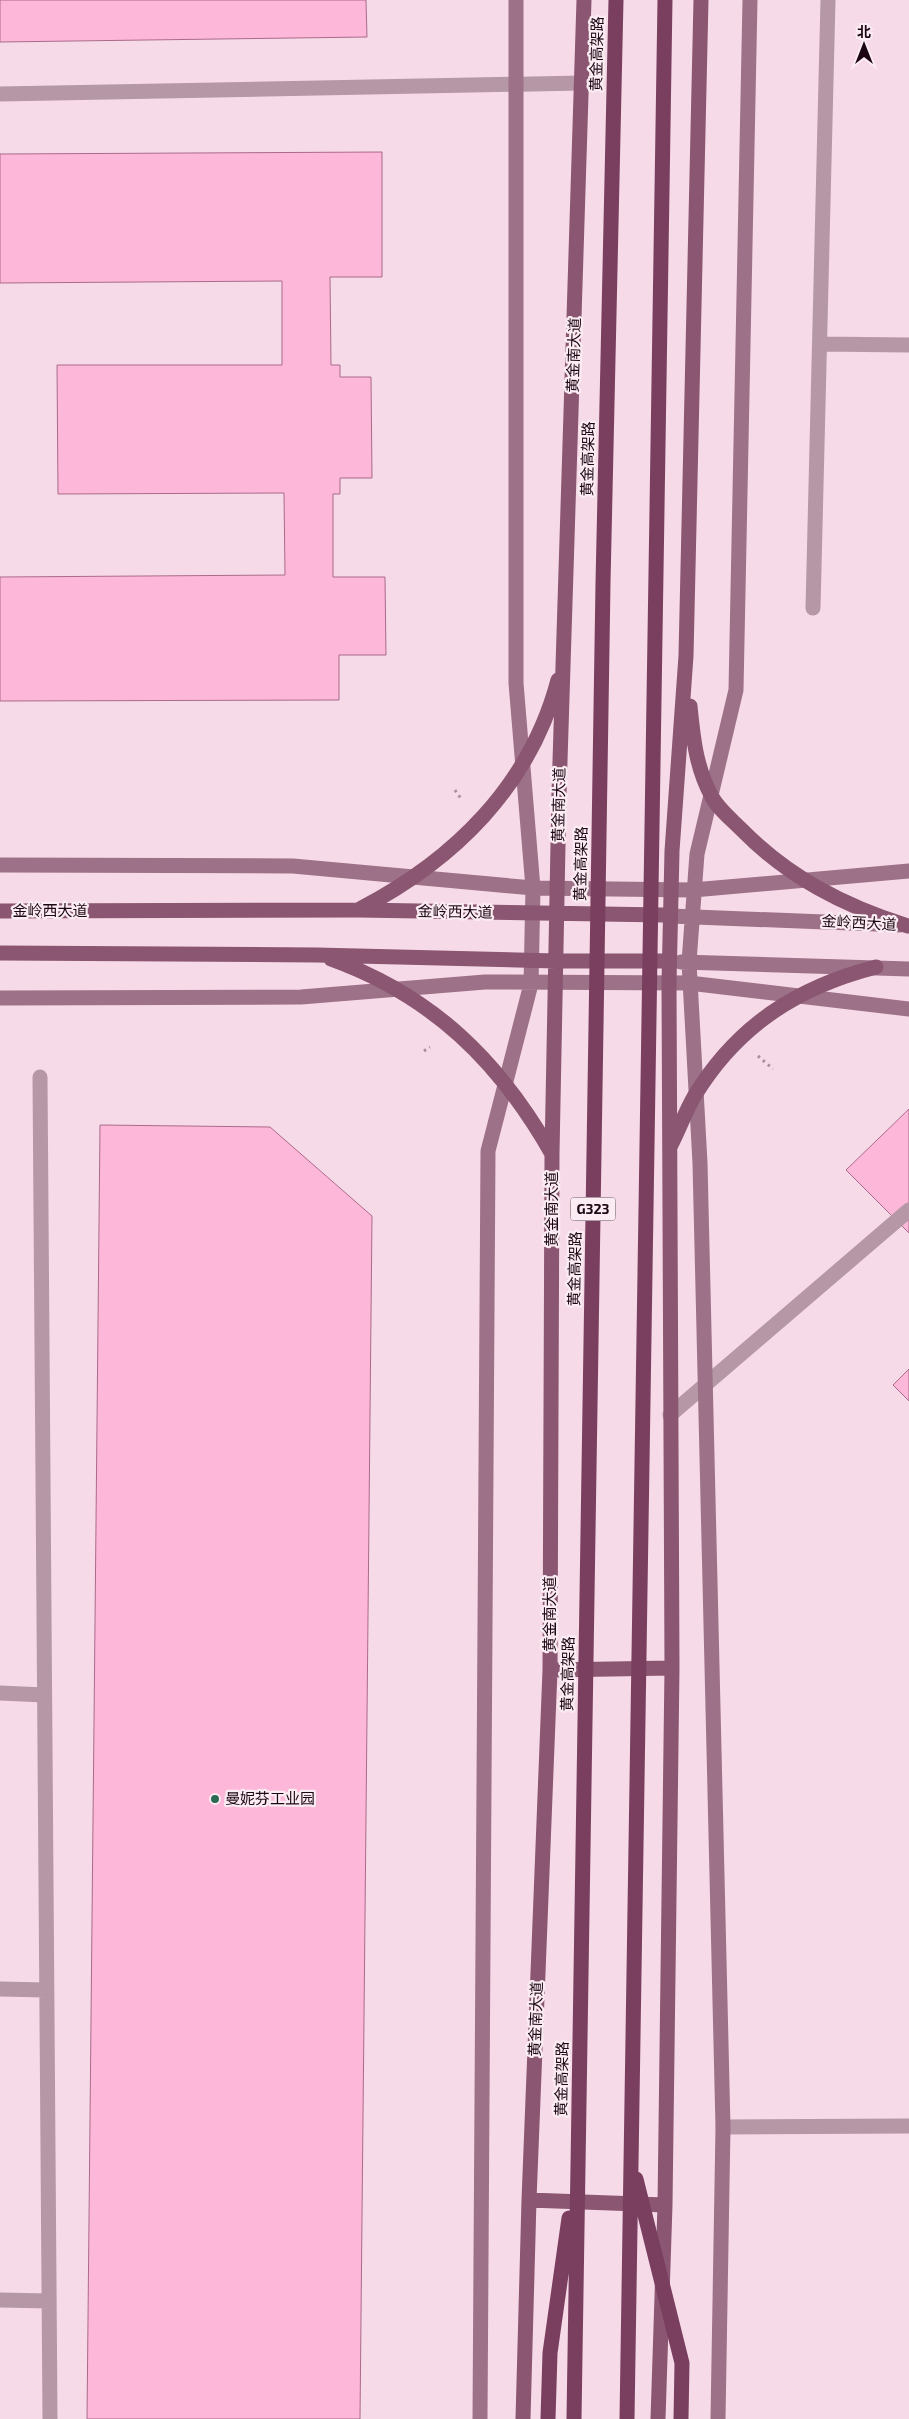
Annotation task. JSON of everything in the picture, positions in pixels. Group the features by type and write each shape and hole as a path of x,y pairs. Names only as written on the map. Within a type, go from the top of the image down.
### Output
{"highway":[{"name":"黄金高架路","path":"574,2419 603,603 616,0"},
{"path":"627,2419 665,0"},
{"path":"548,2419 550,2353 578,2157"},
{"path":"631,2159 682,2363 681,2419"}],"main road":[{"name":"黄金南大道","path":"523,2419 529,2200 550,1670 552,1154 557,984 559,793 584,0"},
{"path":"658,2419 665,2205 672,1668 668,983 671,890 686,656 701,0"},
{"path":"358,910 416,877 455,846 483,819 523,762 549,707 564,655"},
{"path":"686,656 694,748 711,796 728,817 758,847 804,881 828,895 867,913 908,926"},
{"name":"金岭西大道","path":"0,912 358,910 670,916"},
{"path":"0,953 317,955 556,961 669,961"},
{"path":"317,955 353,967 397,990 452,1027 482,1055 505,1081 532,1119 552,1154"},
{"path":"668,1151 695,1095 714,1067 739,1038 761,1020 798,996 845,975 876,967"},
{"path":"550,1670 672,1668"},
{"path":"529,2200 665,2205"}],"street":[{"path":"480,2419 488,1151 531,984 533,888 516,683 516,0"},
{"path":"718,2419 722,2127 700,1163 689,962 693,890 698,854 736,690 750,0"},
{"path":"812,608 828,0"},
{"path":"0,94 582,83"},
{"path":"820,344 909,345"},
{"path":"0,865 293,866 533,888 671,890 693,890 909,871"},
{"name":"金岭西大道","path":"670,916 908,926"},
{"path":"669,961 909,969"},
{"path":"0,998 301,997 485,982 531,984 689,983 909,1010"},
{"path":"40,1076 50,2419"},
{"path":"670,1414 909,1210"},
{"path":"0,1693 44,1695"},
{"path":"0,1988 46,1990"},
{"path":"722,2127 909,2126"},
{"path":"0,2300 49,2301"}],"building":[{"path":"0,0 366,0 367,37 0,42"},
{"path":"382,152 382,277 330,277 331,365 340,365 340,377 371,377 372,478 340,478 340,494 333,494 333,577 385,577 386,655 339,655 339,700 0,701 0,577 285,575 284,493 58,494 57,365 282,365 282,281 0,283 0,154"},
{"path":"909,1109 909,1233 846,1170"},
{"path":"100,1125 270,1127 372,1216 360,2419 87,2419"},
{"path":"909,1369 909,1401 893,1385"}],"place":[{"name":"曼妮芬工业园","path":"215,1799"}]}
